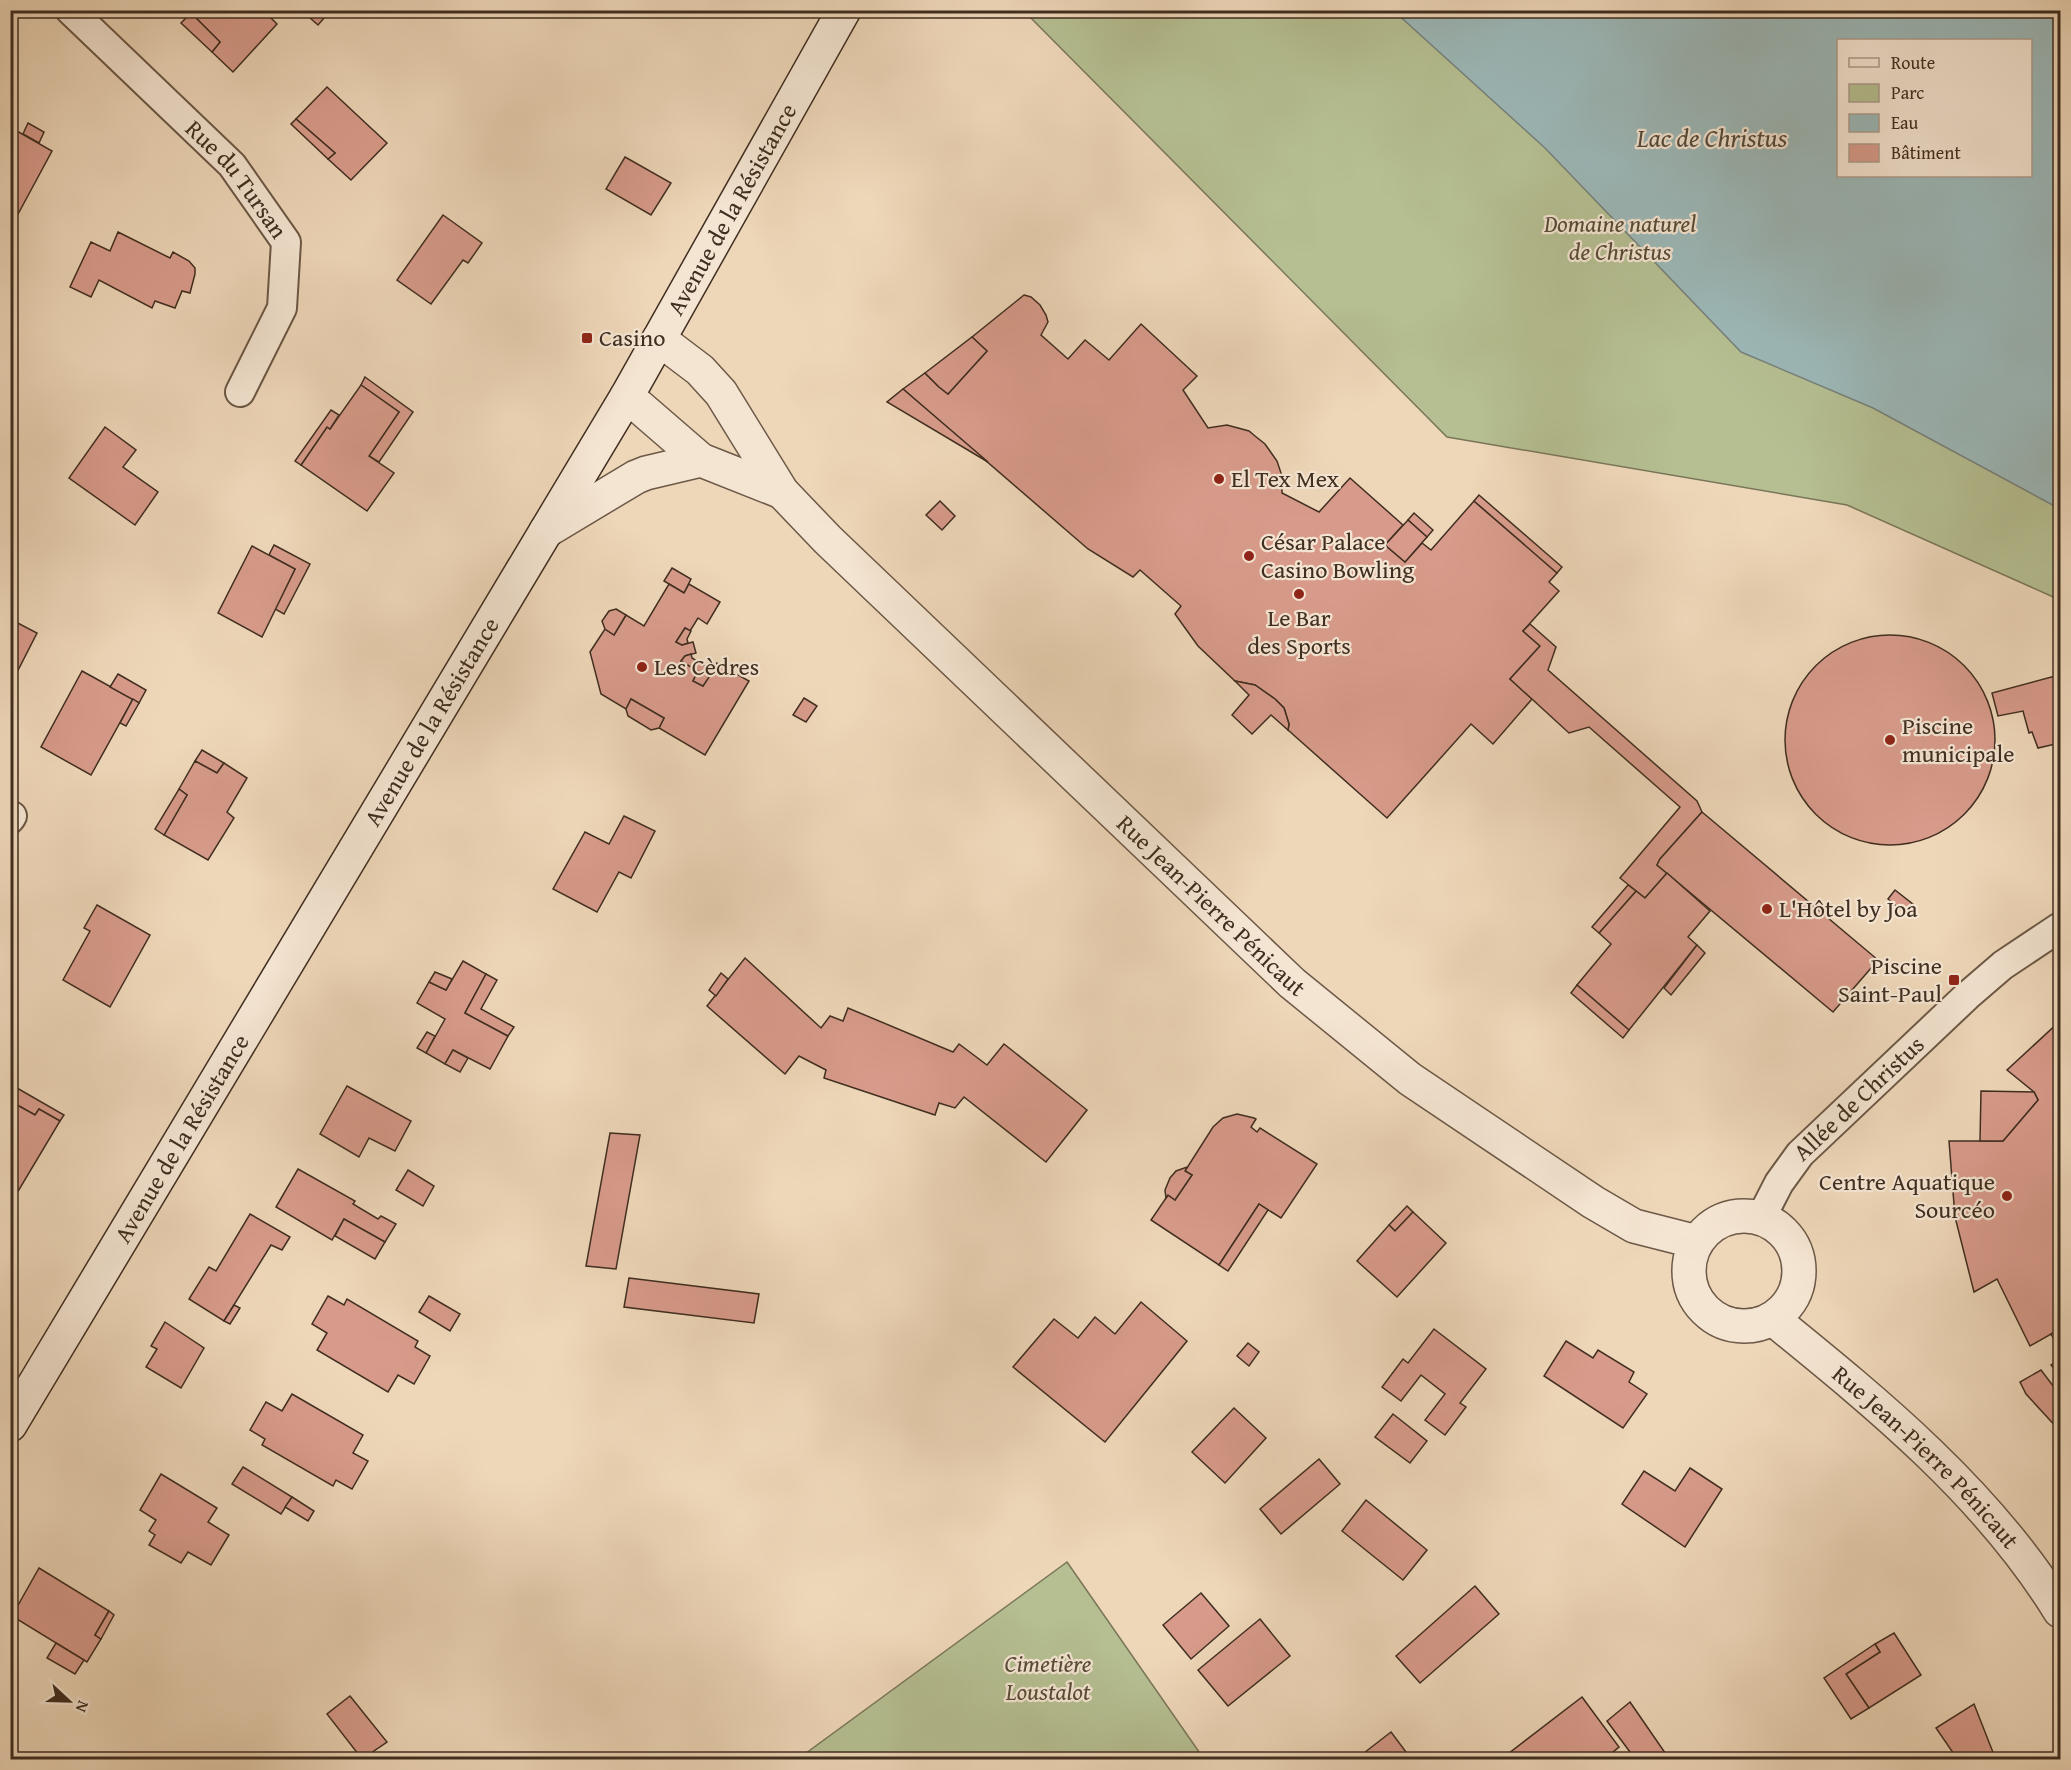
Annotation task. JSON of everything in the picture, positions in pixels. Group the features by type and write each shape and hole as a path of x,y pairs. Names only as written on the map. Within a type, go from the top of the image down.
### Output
{"street":[{"name":"Rue du Tursan","path":"70,10 232,165 286,242 282,308 240,392"},
{"name":"Avenue de la Résistance","path":"10,1425 627,396 844,10"},
{"name":"Rue Jean-Pierre Pénicaut","path":"659,339 700,370 721,393 782,492 828,540 986,692 1031,732 1219,916 1301,990 1410,1079 1593,1202 1634,1226 1697,1242"},
{"name":"Rue Jean-Pierre Pénicaut","path":"627,396 701,460 782,492"},
{"path":"546,531 636,477 701,460"},
{"name":"Allée de Christus","path":"1761,1218 1779,1183 1800,1154 1967,996 2003,965 2061,927"},
{"path":"1743,1215 1761,1218 1783,1231 1797,1252 1800,1277 1792,1301 1773,1319 1756,1326 1738,1327 1720,1322 1705,1311 1694,1296 1690,1278 1690,1259 1697,1242 1709,1228 1725,1219 1743,1215"},
{"name":"Rue Jean-Pierre Pénicaut","path":"1773,1319 1908,1432 1976,1501 2041,1580 2061,1611"}],"green space":[{"name":"Domaine naturel de Christus","path":"1024,11 2060,11 2060,600 1847,505 1447,437"},
{"name":"Cimetière Loustalot","path":"1067,1562 1204,1759 798,1759"}],"water":[{"name":"Lac de Christus","path":"1394,11 2060,11 2060,509 1873,408 1741,352 1545,148"}],"building":[{"path":"193,10 263,10 277,24 233,72 212,52 220,42 191,13"},
{"path":"301,10 331,10 318,25"},
{"path":"191,13 220,42 212,52 181,23"},
{"path":"327,87 387,143 351,180 328,159 335,153 296,119"},
{"path":"296,119 335,153 328,159 291,124"},
{"path":"28,123 44,132 39,143 23,134"},
{"path":"10,127 52,151 10,229"},
{"path":"625,157 671,183 651,215 606,189"},
{"path":"443,215 482,243 468,263 463,260 431,304 397,280"},
{"path":"118,232 170,258 173,252 189,261 195,268 190,293 182,291 175,308 155,301 152,308 99,280 91,297 70,287 91,242 110,251"},
{"name":"César Palace Casino Bowling","path":"1024,295 1031,297 1040,305 1046,315 1048,322 1041,335 1068,359 1085,340 1109,360 1141,324 1197,376 1183,390 1208,428 1227,425 1249,431 1265,444 1277,461 1282,476 1282,493 1319,512 1350,478 1403,525 1385,545 1405,562 1422,543 1431,550 1474,501 1557,573 1549,582 1559,591 1523,631 1540,646 1510,679 1532,699 1493,744 1471,724 1387,818 1288,730 1289,724 1284,708 1275,699 1255,685 1235,681 1198,646 1175,614 1181,606 1140,570 1133,577 1088,549 903,389 925,373 948,394 987,351 972,337"},
{"path":"972,337 987,351 948,394 925,373"},
{"path":"365,377 413,412 379,462 369,456 399,412 361,385"},
{"path":"361,385 399,412 369,456 394,473 367,511 301,465 327,427 330,429"},
{"path":"903,389 988,462 887,402"},
{"path":"331,410 339,415 330,429 327,427 301,465 295,461"},
{"path":"105,427 136,450 123,467 158,492 135,525 69,478"},
{"path":"1479,495 1562,567 1557,573 1474,501"},
{"path":"940,501 955,516 942,530 926,515"},
{"path":"1414,513 1433,530 1427,537 1408,520"},
{"path":"1408,520 1427,537 1405,562 1385,545"},
{"path":"274,545 310,564 284,614 275,609 295,569 269,555"},
{"path":"252,546 295,569 262,637 218,613"},
{"path":"672,568 691,579 684,593 664,581"},
{"name":"Les Cèdres","path":"669,584 684,593 689,584 720,602 707,624 698,618 690,631 685,628 676,642 682,645 693,642 696,653 685,656 681,661 698,671 693,681 703,686 717,663 749,681 705,755 659,728 664,718 631,699 626,709 601,694 590,652 605,629 614,635 626,615 644,626"},
{"path":"616,609 626,615 614,635 605,629 602,621 609,611"},
{"path":"10,619 37,633 13,680 10,679"},
{"path":"1530,624 1556,647 1548,670 1697,801 1702,812 1660,859 1657,865 1667,873 1645,898 1620,878 1680,807 1589,727 1569,733 1510,679 1540,646 1523,631"},
{"path":"685,628 691,631 687,639 688,643 682,645 676,642"},
{"name":"Piscine municipale","path":"1880,635 1900,635 1921,639 1940,647 1971,673 1983,690 1991,709 1995,740 1991,771 1983,790 1957,821 1940,833 1921,841 1900,845 1880,845 1859,841 1840,833 1809,807 1797,790 1789,771 1785,750 1785,730 1789,709 1797,690 1823,659 1840,647 1859,639"},
{"path":"691,654 692,658 713,671 703,686 693,681 698,671 681,661 685,656"},
{"path":"82,671 133,699 91,775 41,747"},
{"path":"118,674 146,690 139,703 110,687"},
{"path":"2059,675 2060,726 2056,727 2060,743 2038,748 2032,732 2029,733 2023,711 1998,716 1992,693"},
{"path":"1235,681 1255,685 1275,699 1284,708 1289,724 1288,730 1271,715 1252,734 1232,715 1249,695"},
{"path":"804,698 817,706 806,722 793,715"},
{"path":"133,699 139,703 126,726 120,723"},
{"path":"631,699 664,718 659,728 651,730 628,716 626,709"},
{"path":"202,750 224,763 217,773 195,761"},
{"path":"195,761 217,773 224,763 247,778 227,812 234,818 208,860 164,835 187,795 179,789"},
{"path":"179,789 187,795 164,835 155,829"},
{"path":"1702,812 1878,960 1833,1012 1657,865"},
{"path":"624,816 655,831 631,878 619,872 597,912 553,889 585,832 609,844"},
{"path":"1667,873 1710,911 1688,937 1697,945 1629,1030 1577,985 1611,944 1599,933 1636,891 1645,898"},
{"path":"1628,885 1636,891 1599,933 1592,927"},
{"path":"1895,890 1914,905 1907,915 1888,899"},
{"path":"97,905 150,935 110,1007 63,980 90,931 84,928"},
{"path":"1697,945 1705,953 1671,995 1664,988"},
{"path":"745,958 821,1028 830,1016 843,1021 848,1008 953,1052 959,1044 987,1065 1004,1044 1087,1110 1046,1162 964,1097 955,1108 939,1103 935,1115 824,1078 826,1070 799,1056 785,1074 707,1006"},
{"path":"463,961 486,974 465,1013 508,1036 490,1069 453,1050 445,1064 426,1053 445,1019 417,1003 429,982 446,990"},
{"path":"435,972 452,979 446,990 429,982"},
{"path":"721,973 728,979 716,996 709,990"},
{"path":"486,974 497,980 481,1009 514,1027 508,1036 465,1013"},
{"path":"1577,985 1629,1030 1623,1038 1571,993"},
{"name":"Centre Aquatique Sourcéo","path":"2060,1021 2060,1329 2030,1346 1997,1279 1974,1292 1955,1217 1949,1141 2003,1141 2038,1100 2034,1092 2007,1070"},
{"path":"427,1032 435,1036 426,1053 417,1048"},
{"path":"453,1050 468,1058 460,1072 445,1064"},
{"path":"10,1084 64,1115 60,1121 39,1109 35,1115 10,1101"},
{"path":"347,1086 411,1121 395,1151 369,1138 359,1157 320,1134"},
{"path":"1981,1091 2034,1092 2038,1100 2003,1141 1980,1141"},
{"path":"10,1101 35,1115 39,1109 60,1121 17,1193 10,1190"},
{"path":"1237,1114 1256,1119 1251,1127 1257,1132 1260,1128 1317,1164 1281,1218 1259,1204 1219,1265 1151,1220 1168,1195 1175,1200 1192,1175 1185,1171 1213,1127 1223,1118"},
{"path":"610,1133 640,1135 616,1269 586,1266"},
{"path":"1187,1167 1185,1171 1192,1175 1175,1200 1168,1195 1166,1198 1165,1190 1170,1178 1176,1171"},
{"path":"298,1169 355,1201 353,1204 378,1219 381,1216 396,1224 385,1242 344,1219 332,1240 276,1207"},
{"path":"408,1170 434,1186 423,1206 396,1190"},
{"path":"1259,1204 1268,1210 1228,1271 1219,1265"},
{"path":"1407,1206 1413,1212 1395,1231 1389,1225"},
{"path":"1413,1212 1446,1243 1397,1297 1357,1261 1389,1225 1395,1231"},
{"path":"250,1214 290,1237 282,1250 271,1245 224,1321 189,1299 209,1267 216,1271"},
{"path":"344,1219 385,1242 375,1259 335,1236"},
{"path":"629,1278 759,1294 754,1323 624,1307"},
{"path":"328,1296 344,1305 347,1299 418,1341 415,1347 430,1356 414,1384 398,1375 388,1392 317,1350 327,1333 312,1324"},
{"path":"429,1296 460,1314 450,1331 419,1312"},
{"path":"1141,1302 1187,1341 1105,1442 1013,1367 1054,1319 1078,1338 1095,1317 1115,1334"},
{"path":"234,1305 240,1308 230,1324 224,1321"},
{"path":"165,1322 204,1348 181,1388 146,1367 157,1349 151,1346"},
{"path":"1434,1329 1486,1369 1460,1403 1466,1407 1445,1435 1425,1420 1445,1394 1421,1375 1401,1401 1382,1387 1403,1359 1408,1363"},
{"path":"2060,1329 2060,1350 2051,1334"},
{"path":"1566,1341 1593,1358 1598,1350 1634,1372 1629,1382 1647,1394 1623,1428 1544,1376"},
{"path":"1248,1343 1259,1352 1249,1366 1237,1356"},
{"path":"2060,1360 2060,1376 2051,1365"},
{"path":"2041,1370 2060,1395 2060,1431 2026,1394 2020,1382"},
{"path":"292,1394 363,1435 353,1453 368,1461 352,1489 336,1480 333,1486 262,1445 265,1439 250,1430 266,1402 282,1411"},
{"path":"1234,1408 1266,1438 1225,1483 1192,1452"},
{"path":"1393,1414 1427,1441 1410,1463 1375,1437"},
{"path":"1319,1459 1340,1484 1281,1534 1260,1509"},
{"path":"243,1467 292,1497 281,1514 232,1484"},
{"path":"1690,1468 1722,1489 1685,1547 1622,1504 1644,1471 1675,1491"},
{"path":"161,1474 217,1508 208,1522 229,1535 211,1565 188,1552 181,1563 149,1545 155,1535 149,1531 156,1520 140,1510"},
{"path":"292,1497 314,1511 308,1521 285,1507"},
{"path":"1366,1500 1427,1550 1403,1580 1342,1531"},
{"path":"39,1568 109,1611 95,1635 101,1639 87,1662 12,1616"},
{"path":"1475,1586 1499,1614 1420,1683 1396,1656"},
{"path":"1201,1593 1229,1626 1191,1659 1163,1625"},
{"path":"109,1611 114,1615 101,1639 95,1635"},
{"path":"1260,1619 1290,1656 1228,1706 1198,1670"},
{"path":"1894,1633 1921,1675 1869,1708 1846,1674 1880,1652 1875,1644"},
{"path":"56,1643 84,1660 75,1674 47,1658"},
{"path":"1875,1644 1880,1652 1846,1674 1869,1708 1851,1719 1824,1678"},
{"path":"350,1696 387,1742 362,1759 327,1714"},
{"path":"1582,1697 1619,1747 1603,1760 1500,1760"},
{"path":"1630,1702 1670,1760 1632,1760 1633,1756 1607,1721"},
{"path":"1974,1704 1996,1760 1958,1760 1936,1728"},
{"path":"1391,1732 1412,1760 1355,1760"}],"place":[{"name":"Casino","path":"587,338"},
{"name":"El Tex Mex","path":"1219,479"},
{"name":"César Palace Casino Bowling","path":"1249,556"},
{"name":"Le Bar des Sports","path":"1299,594"},
{"name":"Les Cèdres","path":"642,667"},
{"name":"Piscine municipale","path":"1890,740"},
{"name":"L'Hôtel by Joa","path":"1767,909"},
{"name":"Piscine Saint-Paul","path":"1954,980"},
{"name":"Centre Aquatique Sourcéo","path":"2007,1196"}]}
